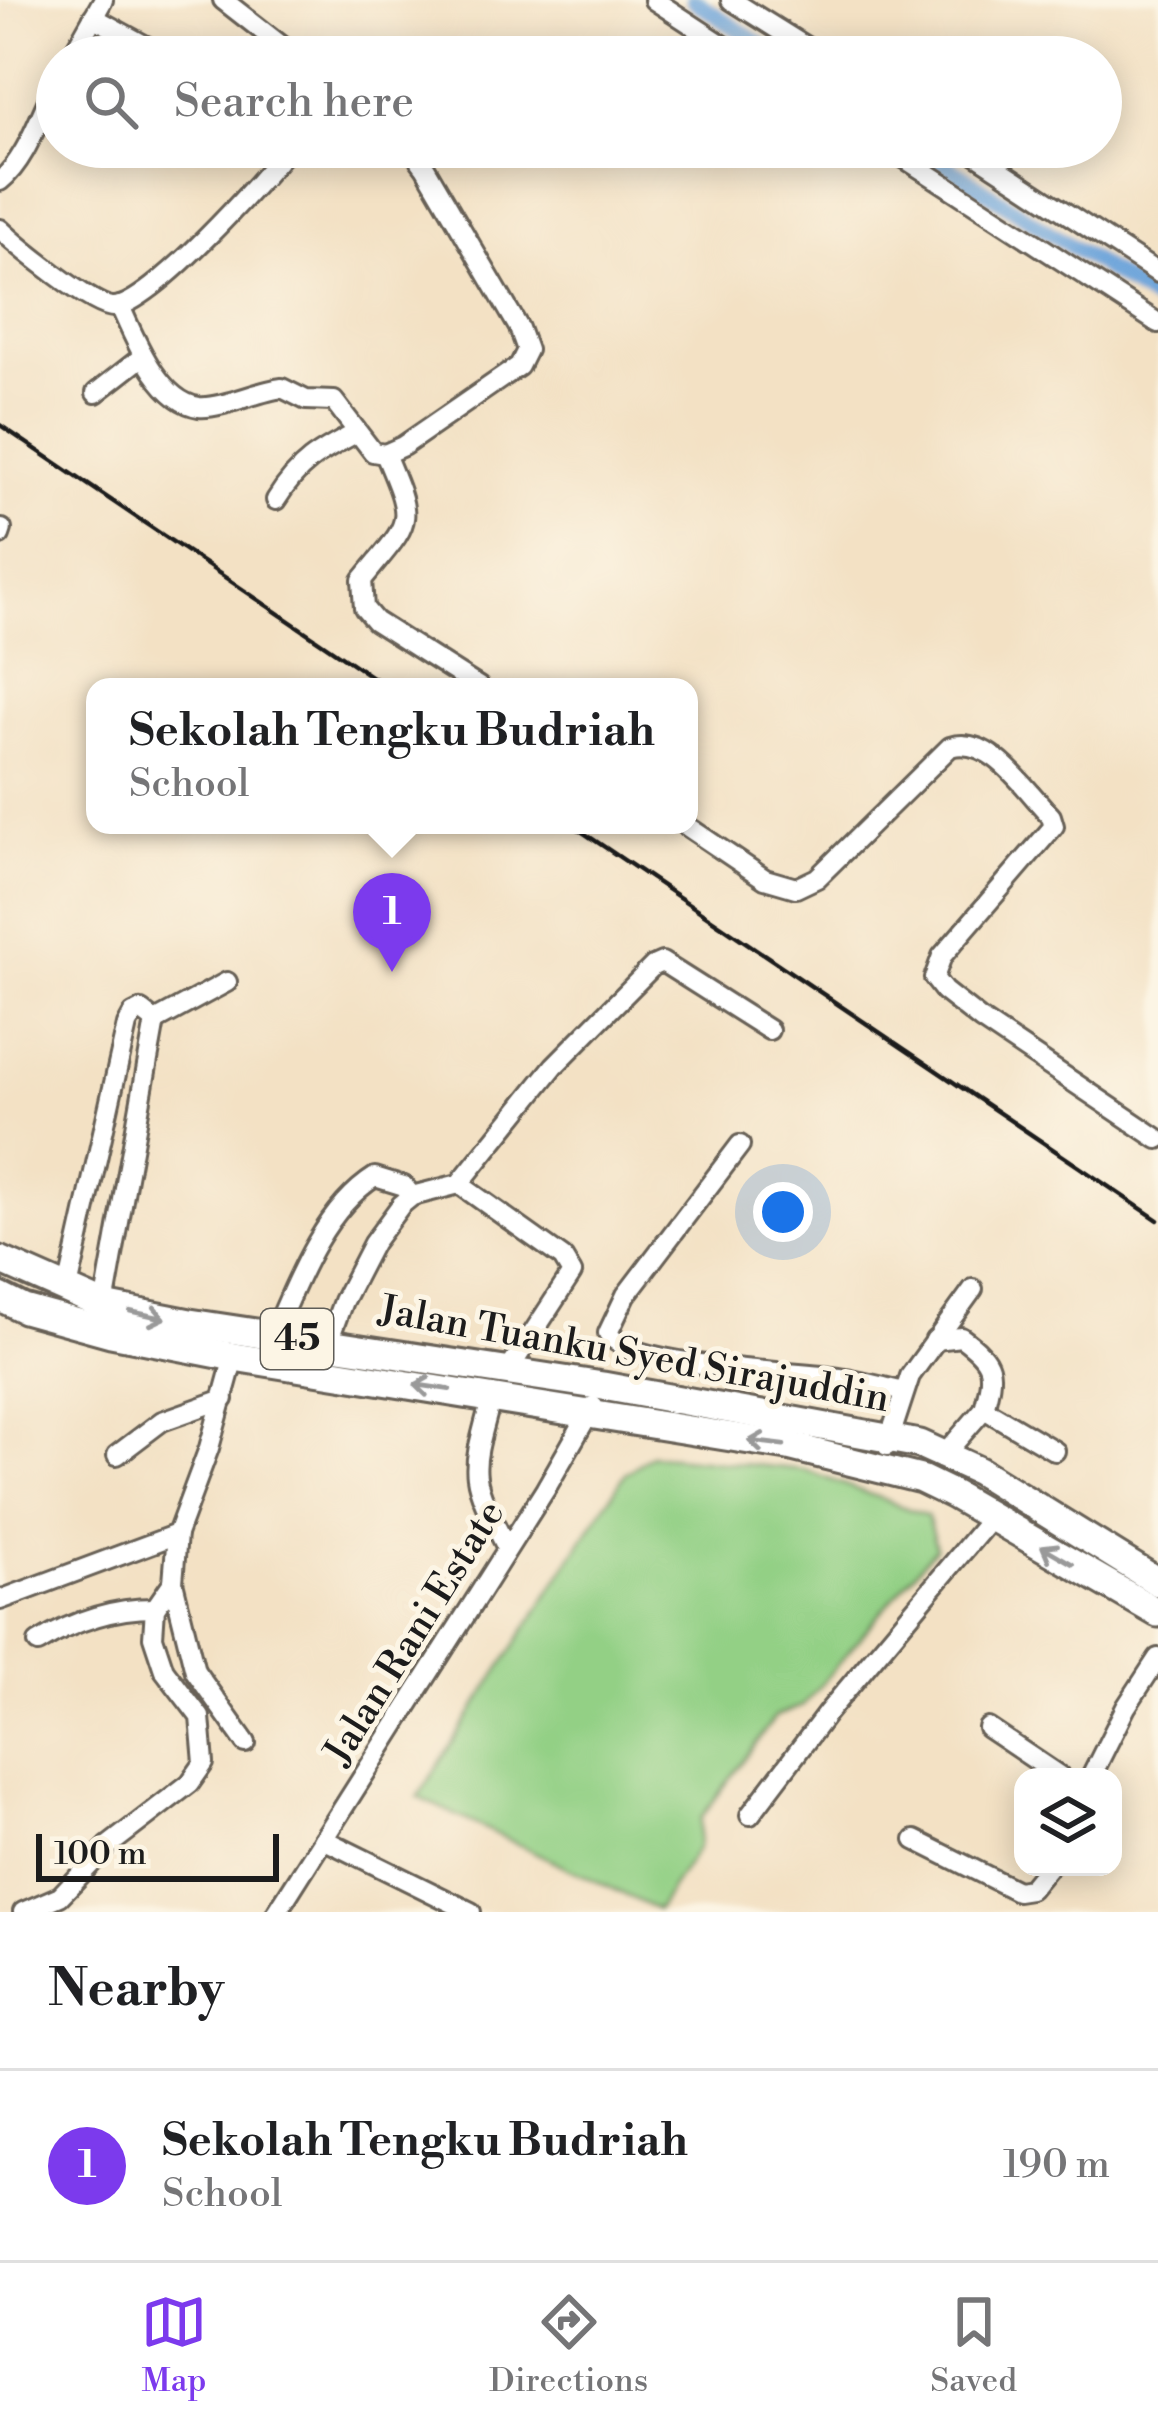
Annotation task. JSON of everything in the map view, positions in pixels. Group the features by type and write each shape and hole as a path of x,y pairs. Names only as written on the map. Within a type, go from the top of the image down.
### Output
{"highway":[{"name":"Jalan Tuanku Syed Sirajuddin","path":"0,1260 104,1306 890,1437 979,1471 1155,1575"},
{"name":"Jalan Tuanku Syed Sirajuddin","path":"0,1298 111,1333 234,1357 788,1446 880,1467 921,1479 1158,1613"}],"street":[{"path":"223,0 269,36"},
{"path":"653,0 709,36"},
{"path":"730,0 787,36"},
{"path":"83,36 98,8 137,36"},
{"path":"0,181 10,173 36,125"},
{"path":"0,229 54,272 107,306 120,306 168,274 273,168"},
{"path":"120,306 142,357 169,390 197,407 282,388 306,400 334,401 366,448 386,454 519,366 527,350 426,168"},
{"path":"965,168 1158,323"},
{"path":"970,168 1158,273"},
{"path":"96,393 142,357"},
{"path":"276,500 308,459 356,434"},
{"path":"386,454 407,517 362,580 364,608 375,621 465,678"},
{"path":"698,834 765,879 796,888 817,878 950,747 968,745 997,760 1054,826 942,956 934,978 944,992 981,1020 1158,1138"},
{"path":"328,1342 343,1301 374,1244 412,1196 459,1184 554,1066 653,966 662,962 769,1030"},
{"path":"155,1021 227,982"},
{"path":"68,1293 127,1025 133,1013 141,1010 155,1021"},
{"path":"104,1306 155,1021"},
{"path":"740,1145 626,1295 608,1334 614,1344 705,1365 842,1378 904,1392"},
{"path":"273,1336 293,1288 353,1191 375,1177 404,1186 412,1196"},
{"path":"459,1184 570,1266 572,1274 508,1371"},
{"path":"880,1467 914,1368 973,1289"},
{"path":"934,1340 961,1337 989,1362 992,1377 984,1409 944,1455"},
{"path":"234,1357 177,1534 173,1582 195,1671 246,1743"},
{"name":"Jalan Rani Estate","path":"277,1912 507,1548 603,1386"},
{"path":"492,1396 473,1466 476,1488 507,1548"},
{"path":"117,1455 162,1421 224,1399"},
{"path":"984,1409 1055,1450"},
{"path":"750,1815 828,1712 992,1517"},
{"path":"0,1600 177,1534"},
{"path":"22,1912 60,1896 91,1861 190,1783 204,1763 200,1717 164,1670 153,1637 155,1608 173,1582"},
{"path":"38,1643 102,1614 155,1608"},
{"path":"1096,1768 1126,1707 1158,1658"},
{"path":"988,1728 1048,1768"},
{"path":"323,1839 471,1912"},
{"path":"915,1840 1031,1898 1043,1876"}],"green space":[{"path":"651,1455 805,1470 927,1516 936,1547 803,1706 775,1717 701,1818 698,1847 657,1910 418,1797 625,1474"}],"waterway":[{"path":"693,0 748,36"},
{"path":"950,168 1158,303"}],"railway":[{"path":"0,425 374,678"},
{"path":"585,834 1158,1220"}],"place":[{"name":"Sekolah Tengku Budriah","path":"392,972"}]}
